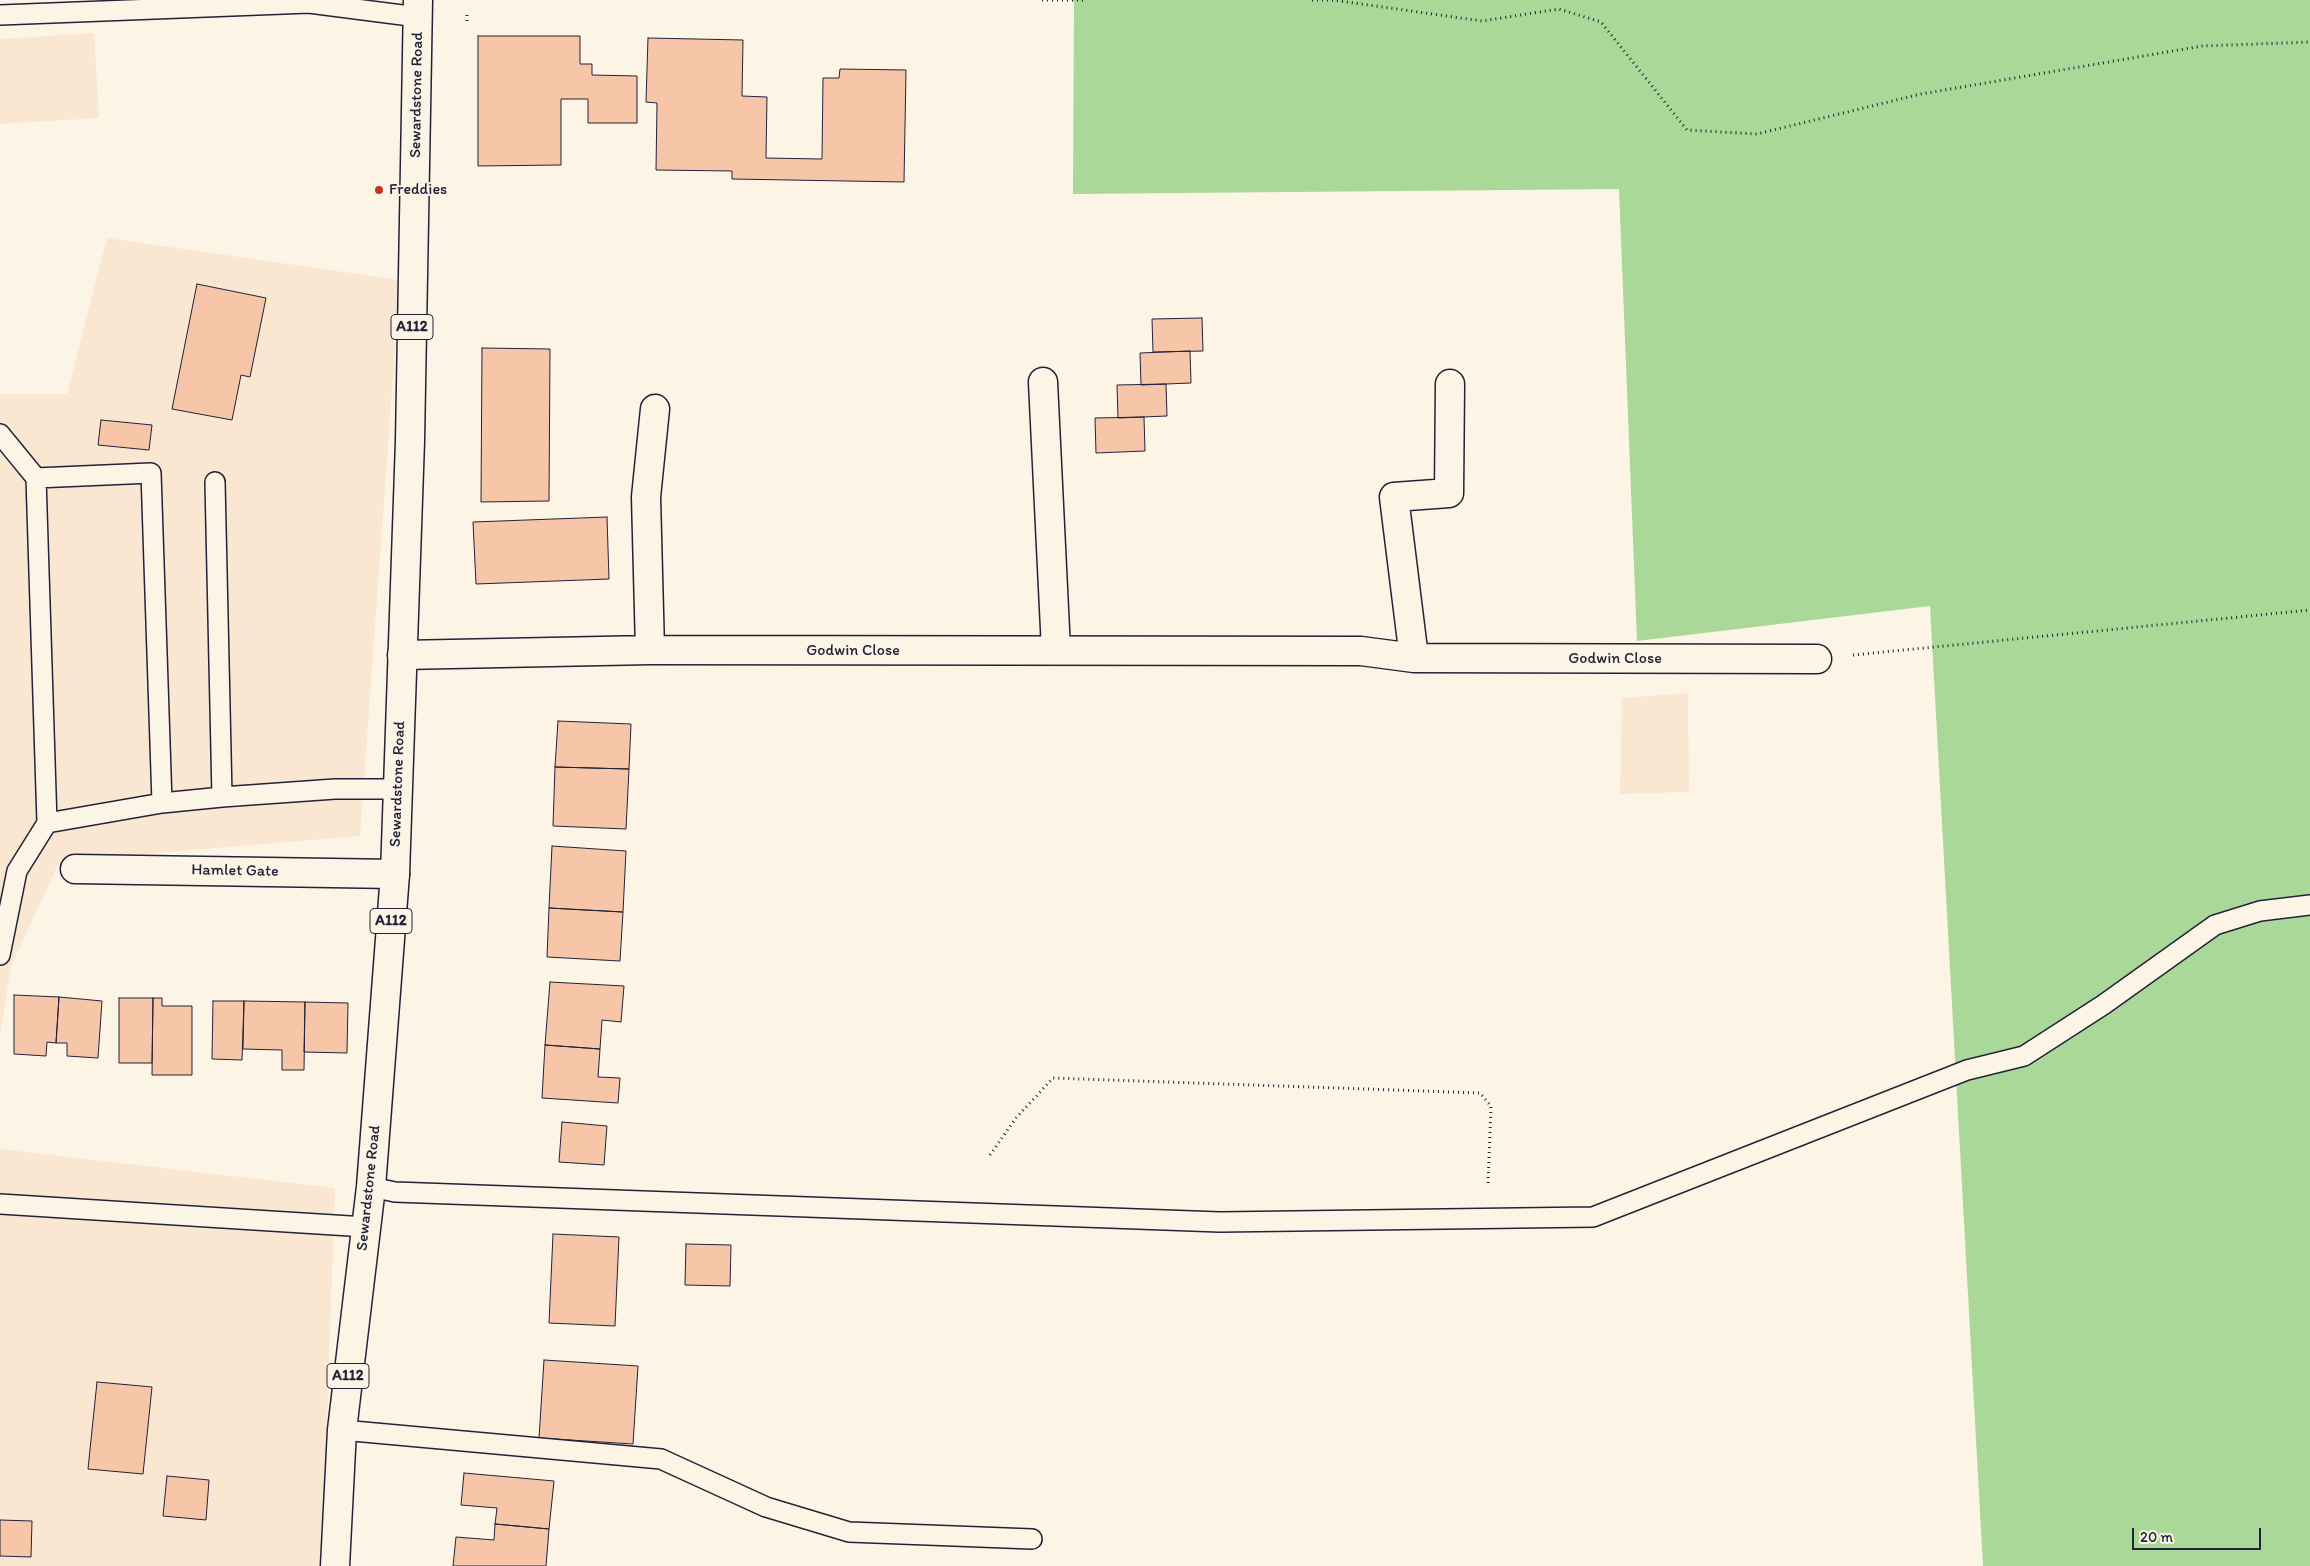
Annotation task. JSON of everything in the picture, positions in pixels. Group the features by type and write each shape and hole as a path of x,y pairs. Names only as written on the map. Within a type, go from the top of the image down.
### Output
{"street":[{"name":"Sewardstone Road","path":"335,1566 342,1430 371,1187 395,874 410,442 418,8"},
{"path":"1043,382 1056,650"},
{"path":"1414,658 1394,497 1449,493 1450,384"},
{"path":"650,650 646,497 655,408"},
{"name":"Godwin Close","path":"402,654 650,650 1362,651 1414,658 1817,659"},
{"name":"Hamlet Gate","path":"75,869 395,874"}],"lane":[{"path":"0,15 309,3 418,8"},
{"path":"0,434 36,478 47,823 9,871 0,954"},
{"path":"36,478 151,473 162,803"},
{"path":"215,482 222,796"},
{"path":"47,823 162,803 222,796 334,789 398,789"},
{"path":"371,1187 395,1192 1210,1221 1593,1217 1967,1070 2024,1056 2103,1005 2215,925 2260,911 2310,905"},
{"path":"0,1204 366,1227"},
{"path":"342,1430 661,1459 766,1507 849,1532 1032,1538"}],"path":[{"path":"1042,0 1074,2 1086,0"},
{"path":"1312,0 1333,0 1482,21 1559,9 1601,22 1687,130 1757,134 1921,94 2192,48 2310,42"},
{"path":"467,15 467,21"},
{"path":"1817,659 2310,610"},
{"path":"990,1155 1016,1118 1053,1078 1480,1093 1491,1106 1486,1218"}],"shaded area":[{"path":"94,33 99,118 0,124 0,39"},
{"path":"107,238 400,280 360,836 60,861 11,966 0,1036 0,394 67,394"},
{"path":"1688,693 1689,792 1620,794 1622,698"},
{"path":"0,1149 335,1188 322,1566 0,1566"}],"green space":[{"path":"1071,0 2310,0 2310,1566 1983,1566 1930,606 1637,641 1619,189 1073,194 1074,2"}],"building":[{"path":"478,36 580,36 580,64 592,64 592,75 637,76 637,123 588,123 588,99 561,99 561,165 478,166"},
{"path":"648,38 743,40 742,96 767,97 766,158 822,159 823,78 839,78 840,69 906,70 904,182 732,179 732,171 656,170 657,103 646,102"},
{"path":"197,284 266,298 250,377 241,375 232,420 172,409"},
{"path":"1202,318 1203,351 1153,352 1152,319"},
{"path":"482,348 550,349 549,501 481,502"},
{"path":"1190,351 1191,383 1141,385 1140,353"},
{"path":"1166,384 1167,416 1118,418 1117,385"},
{"path":"1144,417 1145,451 1096,453 1095,418"},
{"path":"101,420 152,425 149,450 98,445"},
{"path":"607,517 609,579 476,584 473,522"},
{"path":"558,721 631,724 629,769 555,767"},
{"path":"555,767 629,769 626,829 553,826"},
{"path":"552,846 626,851 623,912 549,908"},
{"path":"549,908 623,912 620,961 547,957"},
{"path":"550,982 624,986 621,1022 602,1020 600,1049 545,1045"},
{"path":"14,995 59,997 56,1043 47,1042 46,1056 14,1054"},
{"path":"59,997 102,1001 98,1058 67,1056 67,1043 56,1043"},
{"path":"119,998 153,998 152,1063 119,1063"},
{"path":"153,998 162,998 162,1006 192,1006 192,1075 152,1075"},
{"path":"213,1001 244,1001 242,1060 212,1059"},
{"path":"244,1001 305,1002 304,1070 282,1070 282,1050 243,1049"},
{"path":"305,1002 348,1003 347,1053 304,1052"},
{"path":"545,1045 600,1049 598,1077 620,1078 618,1103 542,1098"},
{"path":"562,1122 607,1126 604,1165 559,1162"},
{"path":"553,1234 619,1237 615,1326 549,1323"},
{"path":"686,1244 731,1245 730,1286 685,1285"},
{"path":"544,1360 638,1366 633,1444 539,1438"},
{"path":"97,1382 152,1387 143,1474 88,1469"},
{"path":"464,1473 554,1481 549,1529 495,1524 497,1508 461,1505"},
{"path":"167,1476 209,1480 206,1520 163,1516"},
{"path":"0,1520 32,1521 31,1557 0,1556"},
{"path":"495,1524 549,1529 546,1566 453,1566 456,1537 494,1540"}],"place":[{"name":"Freddies","path":"379,190"}]}
